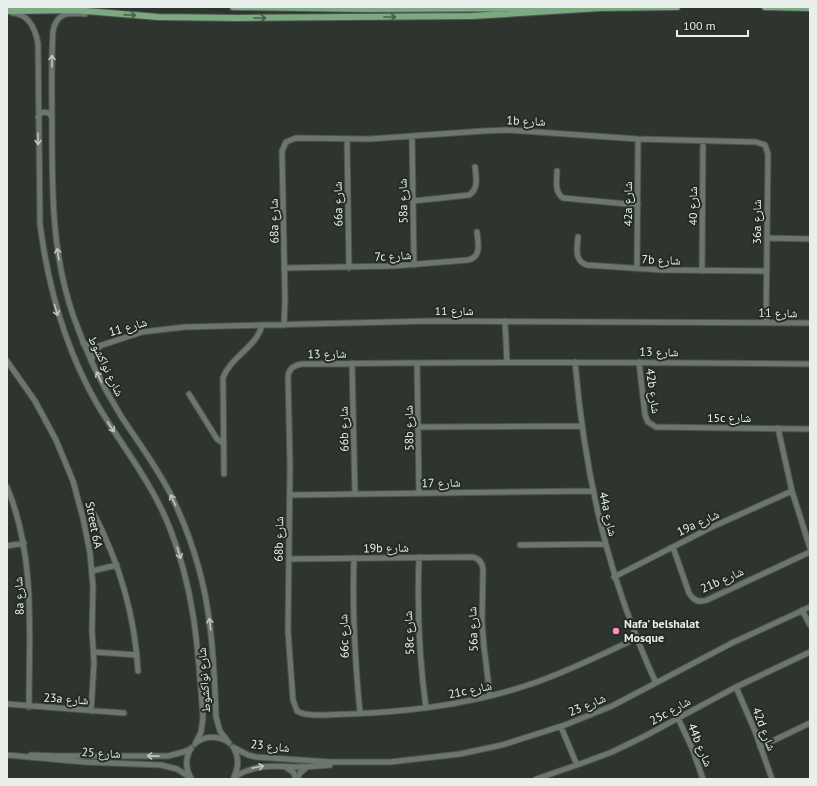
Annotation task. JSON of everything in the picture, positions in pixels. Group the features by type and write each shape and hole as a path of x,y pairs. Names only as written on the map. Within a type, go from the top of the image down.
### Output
{"main road":[{"path":"233,7 365,9 677,7"},
{"path":"765,7 810,8"},
{"path":"7,12 62,10 158,16 239,18 456,17 600,8"}],"street":[{"name":"شارع نواكشوط","path":"7,12 22,15 33,26 36,33 39,54 38,118 40,224 46,268 57,311 66,339 87,386 158,501 173,537 185,574 196,626 203,718 201,732 190,749"},
{"name":"شارع نواكشوط","path":"99,13 64,14 54,25 52,39 52,192 57,254 72,313 91,361 110,397 168,489 192,546 206,599 210,626 216,717 220,731 233,748"},
{"path":"38,118 41,113 47,112 52,119"},
{"name":"1b شارع","path":"286,142 296,138 347,139 507,130 638,139 756,142 765,145"},
{"name":"58a شارع","path":"412,136 414,265"},
{"name":"66a شارع","path":"347,139 349,268"},
{"name":"42a شارع","path":"637,269 638,139"},
{"name":"شارع 40","path":"702,271 703,141"},
{"name":"68a شارع","path":"286,142 282,151 286,324"},
{"name":"36a شارع","path":"765,145 768,154 768,323"},
{"path":"413,201 469,195 476,187 475,167"},
{"path":"557,171 557,191 563,198 638,205"},
{"name":"7c شارع","path":"284,268 349,268 414,265 471,260 478,252 477,232"},
{"name":"7b شارع","path":"578,237 577,256 584,264 637,269 767,271"},
{"path":"767,238 810,239"},
{"path":"507,321 507,362"},
{"name":"شارع 11","path":"83,342 91,346 100,346 128,336 156,329 185,326 507,321 810,323"},
{"path":"224,474 223,382 225,374 258,336 262,325"},
{"name":"شارع 11","path":"91,361 94,353 100,346"},
{"name":"Street 6A","path":"7,361 42,412 56,440 68,467 84,518 92,570 93,595 92,636 94,668 91,711"},
{"name":"شارع 13","path":"292,367 302,364 507,362 810,364"},
{"name":"44a شارع","path":"575,362 582,426 592,491 605,544 614,577 637,638 648,664 658,682"},
{"name":"42b شارع","path":"639,362 644,411 648,422"},
{"name":"66b شارع","path":"352,363 355,494"},
{"name":"58b شارع","path":"417,363 419,493"},
{"name":"68b شارع","path":"292,367 288,373 290,495 288,630 293,700 298,711"},
{"path":"189,394 217,439 224,444"},
{"name":"15c شارع","path":"648,422 652,425 660,427 810,429"},
{"path":"419,427 582,426"},
{"path":"778,428 792,492 810,548"},
{"name":"8a شارع","path":"7,487 24,543 28,573 30,603 29,707"},
{"name":"شارع 17","path":"290,495 592,491"},
{"name":"19a شارع","path":"614,577 672,546 792,492"},
{"path":"93,512 117,565 131,615 138,671"},
{"path":"7,546 24,543"},
{"path":"520,545 605,544"},
{"name":"21b شارع","path":"672,546 689,593 693,599 700,601 707,600 810,552"},
{"name":"58c شارع","path":"419,557 419,648 426,708"},
{"name":"19b شارع","path":"289,559 472,557 479,559 481,562"},
{"name":"66c شارع","path":"354,558 354,631 360,713"},
{"name":"56a شارع","path":"481,562 484,569 482,597 484,647 490,696"},
{"path":"92,570 117,565"},
{"path":"806,609 810,619"},
{"path":"806,609 810,625"},
{"name":"شارع 23","path":"233,748 256,757 354,763 396,762 460,754 502,745 563,726 612,706 730,644 806,609"},
{"name":"21c شارع","path":"298,711 308,714 360,713 426,708 455,704 490,696 534,683 584,663 637,638"},
{"path":"94,652 136,655"},
{"name":"25c شارع","path":"538,779 612,752 736,687 810,652"},
{"name":"42d شارع","path":"736,687 772,779"},
{"name":"23a شارع","path":"7,704 124,714"},
{"name":"44b شارع","path":"678,718 692,748 703,779"},
{"path":"760,747 810,723"},
{"path":"563,726 577,765"},
{"path":"194,744 200,740 212,737 229,743"},
{"path":"233,748 238,759 238,766 233,778"},
{"path":"190,749 186,767 192,779"},
{"name":"شارع 25","path":"7,754 58,756 168,756 190,749"},
{"name":"شارع 25","path":"7,754 84,762 161,765 177,769 192,779"},
{"name":"شارع 23","path":"233,778 253,768 263,766 307,767 354,763"},
{"path":"284,766 293,772 297,779"},
{"path":"297,779 300,773 307,767"}],"place":[{"name":"Nafa' belshalat Mosque","path":"616,631"}]}
